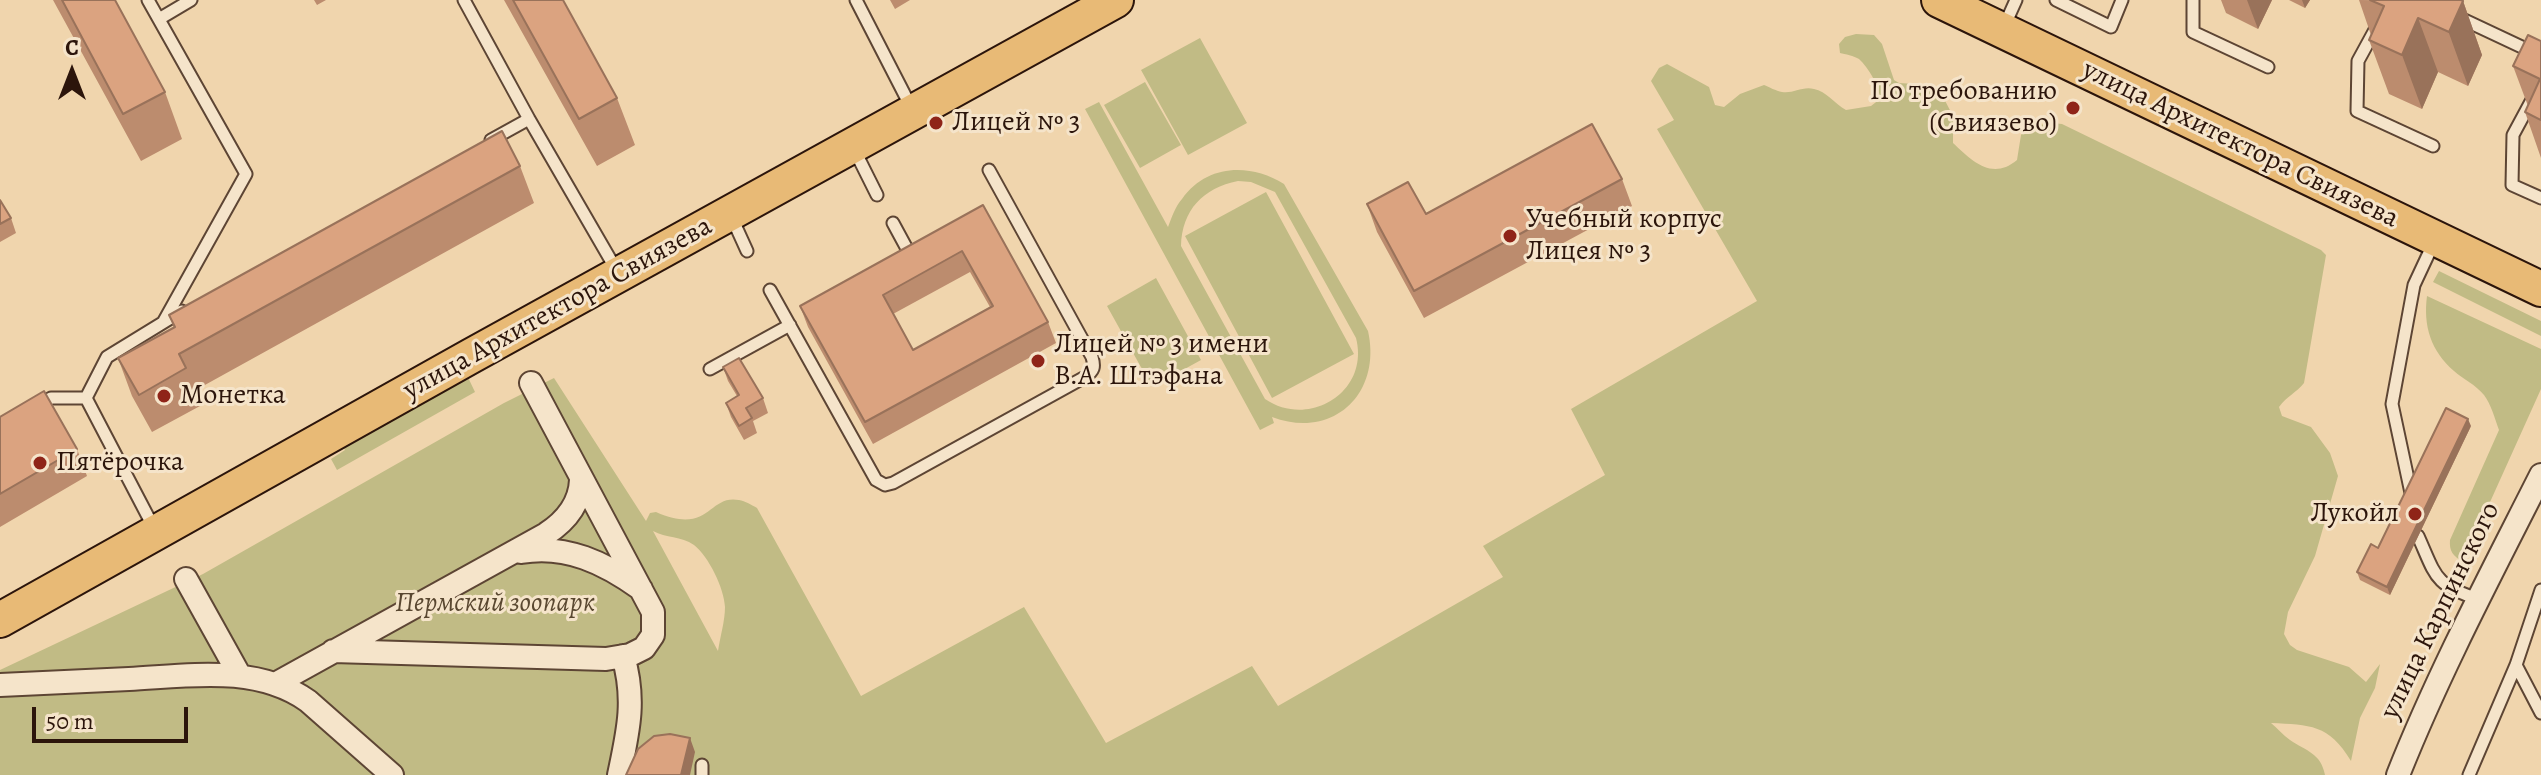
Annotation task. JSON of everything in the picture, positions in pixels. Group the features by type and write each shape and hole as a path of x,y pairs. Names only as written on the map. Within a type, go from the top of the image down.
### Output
{"main road":[{"name":"улица Архитектора Свиязева","path":"0,620 1116,0"},
{"name":"улица Архитектора Свиязева","path":"1939,0 2010,15 2435,239 2541,289"}],"street":[{"path":"333,651 567,659 623,656 644,648 653,635 653,612 645,593 531,383"},
{"path":"275,684 546,534 566,518 578,499 581,480"},
{"name":"улица Карпинского","path":"2398,775 2478,599 2539,485"},
{"path":"508,555 541,549 568,552 616,573 645,593"},
{"path":"186,579 240,676"},
{"path":"619,775 631,710 630,682 623,656"},
{"path":"0,685 215,675 240,676 275,684 308,701 392,775"}],"lane":[{"path":"148,0 246,174 163,322"},
{"path":"159,19 191,0"},
{"path":"464,0 620,275"},
{"path":"856,0 913,111"},
{"path":"2064,2 2111,27 2122,0"},
{"path":"2193,0 2193,32 2268,67"},
{"path":"2384,12 2358,61 2357,111 2433,146"},
{"path":"2449,12 2541,56"},
{"path":"2541,83 2513,135 2512,185 2541,198"},
{"path":"475,149 529,119"},
{"path":"852,145 877,195"},
{"path":"770,290 876,480 885,485 1092,372 1092,357 989,170"},
{"path":"730,214 747,251"},
{"path":"893,223 906,247"},
{"path":"2411,493 2392,404 2414,285 2435,239"},
{"path":"86,398 107,357 190,307"},
{"path":"710,369 790,325"},
{"path":"26,413 51,398 86,398"},
{"path":"86,398 156,533"},
{"path":"2418,536 2437,578 2450,590 2478,599"},
{"path":"2469,775 2516,665 2541,590"},
{"path":"2516,665 2541,713"}],"green space":[{"name":"Пермский зоопарк","path":"1874,35 1882,44 1894,80 1932,85 1940,91 1953,116 1953,143 1983,166 1999,169 2017,160 2021,135 2027,127 2062,124 2326,255 2304,383 2279,407 2282,416 2311,427 2330,453 2338,476 2315,556 2288,612 2284,634 2297,650 2349,667 2366,682 2380,664 2375,688 2360,718 2351,761 2326,733 2308,726 2271,723 2316,757 2325,775 0,775 0,670 203,574 504,403 554,378 646,521 650,513 656,512 674,518 698,517 729,500 757,508 861,696 1024,607 1106,743 1252,666 1278,706 1503,577 1483,546 1605,475 1571,409 1757,301 1657,129 1674,120 1651,81 1659,68 1667,64 1709,87 1715,105 1724,107 1740,94 1764,85 1782,92 1805,88 1818,90 1846,110 1871,106 1880,99 1878,89 1859,59 1840,53 1839,44 1845,37","holes":["653,531 694,545 715,573 725,607 718,651"]},
{"path":"1200,38 1247,123 1188,155 1141,70"},
{"path":"1145,82 1181,145 1140,168 1104,105"},
{"path":"1099,102 1168,227 1177,205 1192,187 1216,173 1243,170 1271,177 1284,184 1368,331 1370,354 1367,374 1360,392 1348,406 1333,417 1315,422 1294,422 1272,417 1274,423 1260,430 1085,109","holes":["1251,182 1275,192 1356,338 1358,357 1354,375 1345,389 1317,407 1300,410 1282,407 1265,399 1181,246 1190,211 1205,195 1226,184"]},
{"path":"1266,192 1354,354 1272,398 1185,236"},
{"path":"2439,271 2541,321 2541,336 2433,282"},
{"path":"1156,278 1201,360 1152,387 1107,306"},
{"path":"2427,296 2541,349 2541,389 2463,562 2452,553 2450,540 2499,430 2484,395 2446,363 2434,346 2426,318"},
{"path":"463,367 475,392 337,470 331,459 345,450 338,436"}],"building":[{"path":"62,0 115,0 165,92 123,114"},
{"path":"513,0 563,0 617,98 579,119"},
{"path":"2370,0 2463,1 2449,32 2418,18 2402,55 2369,40 2384,6"},
{"path":"2528,35 2541,41 2541,120 2525,112 2540,79 2513,66"},
{"path":"1592,124 1622,179 1414,291 1367,204 1408,182 1426,214"},
{"path":"502,131 520,166 179,354 186,368 139,395 118,358 175,327 169,315"},
{"path":"0,200 11,218 0,224"},
{"path":"983,205 1048,322 865,422 800,306","holes":["962,251 993,306 913,350 883,295"]},
{"path":"739,358 763,398 746,408 752,418 739,426 726,403 739,395 723,367"},
{"path":"44,391 77,449 0,494 0,417"},
{"name":"Лукойл","path":"2446,408 2468,419 2387,587 2357,572 2371,544 2378,548"},
{"path":"670,734 690,738 681,775 626,775 638,749 654,736"}],"place":[{"name":"По требованию (Свиязево)","path":"2073,108"},
{"name":"Лицей № 3","path":"936,123"},
{"name":"Учебный корпус Лицея № 3","path":"1510,236"},
{"name":"Лицей № 3 имени В.А. Штэфана","path":"1038,361"},
{"name":"Монетка","path":"164,396"},
{"name":"Пятёрочка","path":"40,463"},
{"name":"Лукойл","path":"2415,514"}]}
